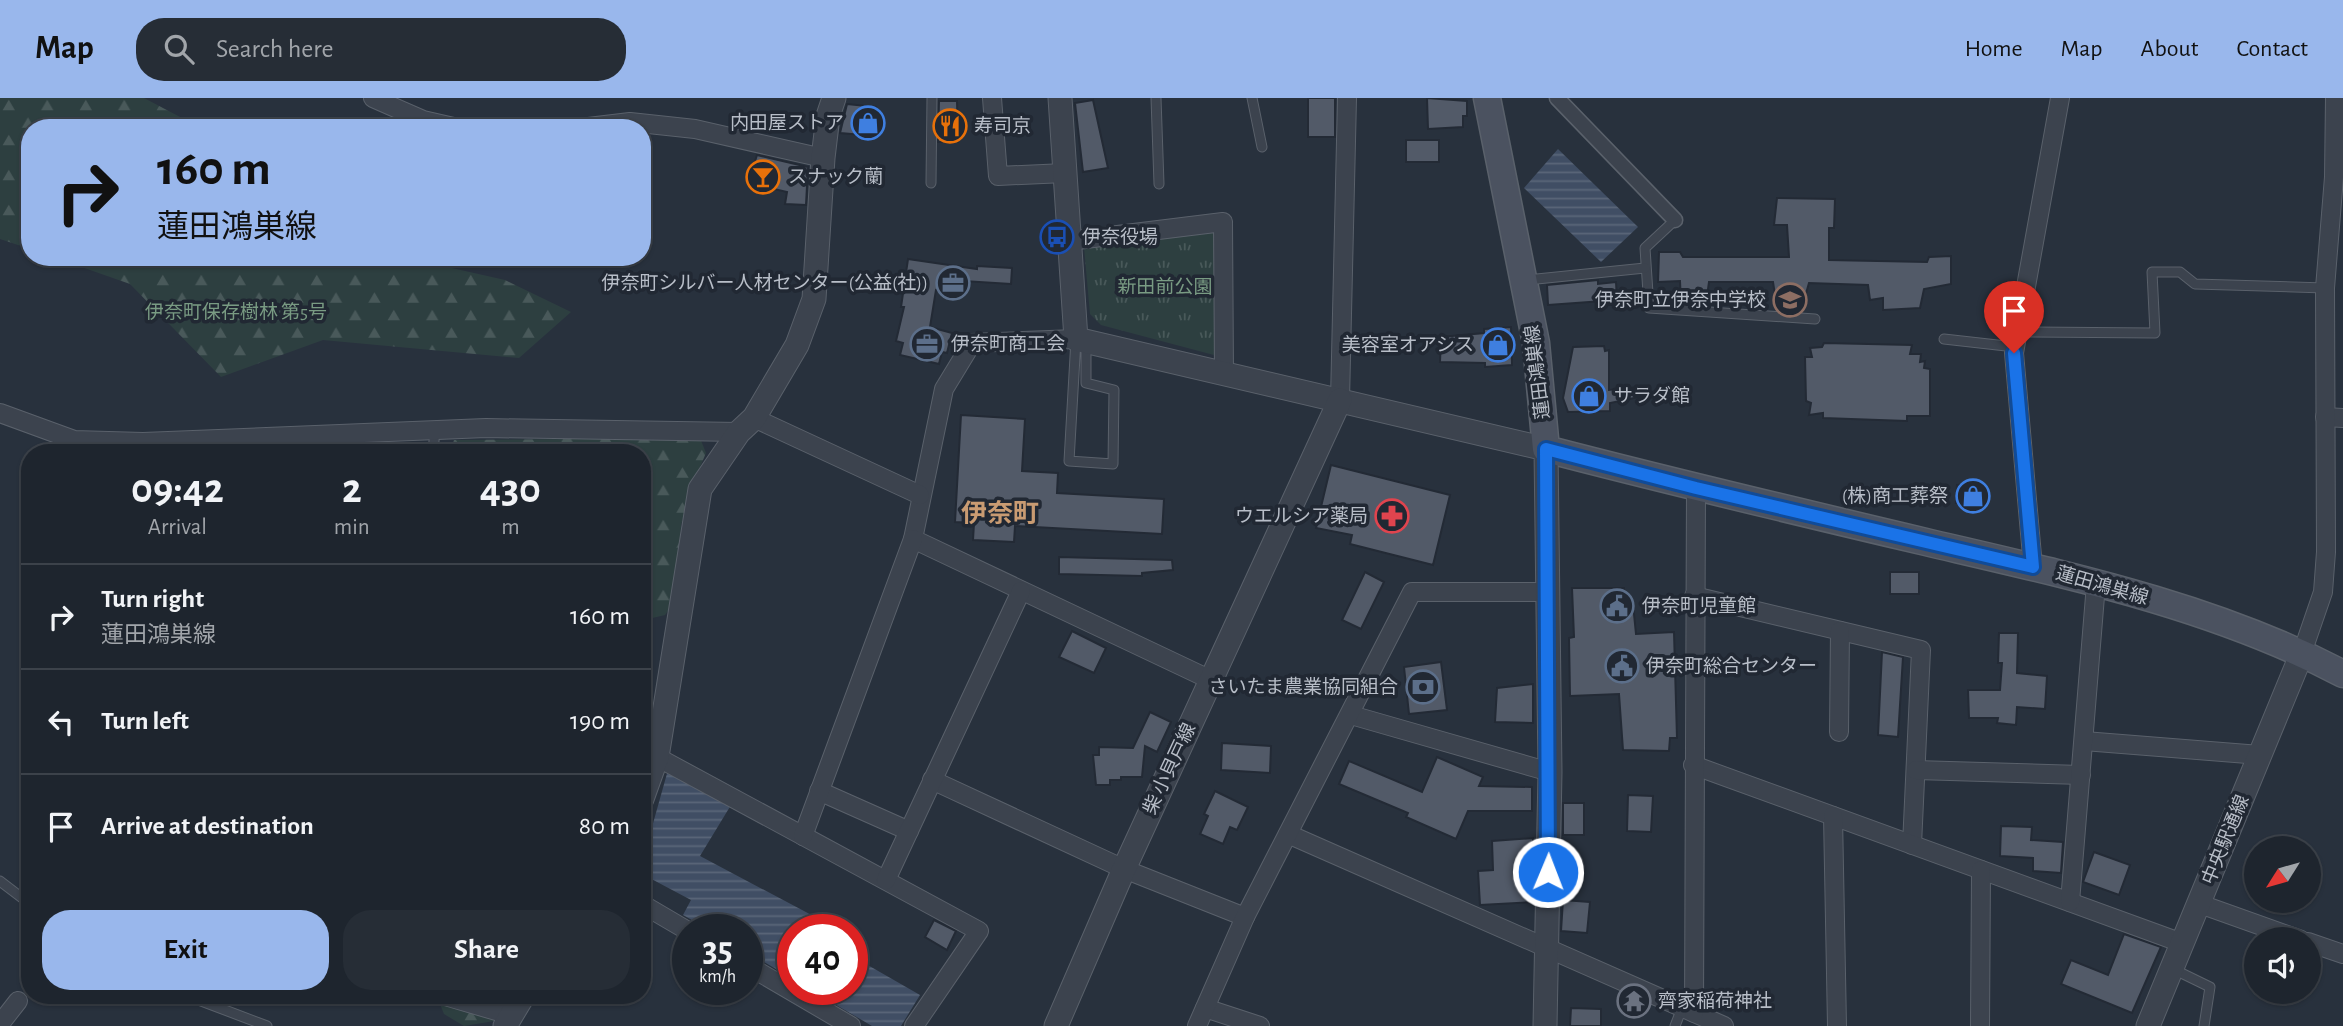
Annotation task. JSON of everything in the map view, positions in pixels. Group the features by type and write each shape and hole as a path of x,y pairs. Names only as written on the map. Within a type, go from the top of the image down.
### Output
{"main road":[{"name":"蓮田鴻巣線","path":"1488,98 1525,280 1543,404 1546,449 1696,488 2096,584 2182,609 2302,653 2343,674"}],"street":[{"path":"373,98 421,119"},
{"path":"651,774 657,757 700,489 747,425 797,345 814,299 823,158 828,116 834,98"},
{"path":"992,98 998,176 1065,173"},
{"path":"1060,98 1069,241 1081,340"},
{"path":"1340,400 1347,98"},
{"path":"1557,98 1675,220"},
{"path":"2033,567 2016,339 2060,98"},
{"path":"2302,653 2323,592 2334,417 2325,288 2334,177 2334,98"},
{"path":"651,124 695,129 823,158"},
{"path":"1069,241 1223,222 1224,373"},
{"path":"803,836 913,539 944,389 972,343 1081,340 1546,449 1550,772 1545,1026"},
{"name":"柴 小貝戸線","path":"1056,1026 1124,869 1340,400"},
{"path":"0,413 72,444"},
{"path":"117,444 435,429 747,425 920,495"},
{"path":"1688,1011 1696,488"},
{"path":"913,539 1211,680"},
{"path":"2070,902 2096,584"},
{"path":"886,880 1021,591"},
{"path":"1197,1026 1245,917 1412,592 1547,592"},
{"path":"1694,596 1921,650 1912,845"},
{"path":"1839,732 1840,631"},
{"name":"中央駅通線","path":"2148,1026 2302,653"},
{"path":"1351,715 1550,772"},
{"path":"2084,741 2260,755"},
{"path":"657,757 979,931 914,1026"},
{"path":"1693,765 2182,943"},
{"path":"1916,770 2081,775"},
{"path":"932,780 1124,869 1245,917"},
{"path":"820,791 909,831"},
{"path":"1833,816 1837,1026"},
{"path":"1288,834 1724,1026"},
{"path":"1980,1026 1981,870"},
{"path":"2200,904 2265,927"},
{"path":"651,909 672,922"},
{"path":"2321,946 2343,954"},
{"path":"763,974 851,1026"},
{"path":"0,1024 18,1001"},
{"path":"465,1004 508,1021 518,1004"},
{"path":"1205,1008 1260,1026"}],"lane":[{"path":"931,183 932,98"},
{"path":"1156,98 1159,184"},
{"path":"1252,98 1262,147"},
{"path":"1675,220 1645,248 1648,308 1815,319"},
{"path":"1525,280 1645,268"},
{"path":"1944,338 2016,339 2155,333 2152,272 2179,272 2195,284 2325,288"},
{"path":"1081,340 1086,383 1114,390 1112,464 1069,461 1081,340"},
{"path":"434,444 435,429"},
{"path":"338,432 339,444"},
{"path":"0,881 21,897"},
{"path":"2172,968 2210,987 2204,1026"},
{"path":"209,1004 267,1026"},
{"path":"1675,1026 1688,1011"}],"green space":[{"path":"0,98 144,98 184,119 21,119 21,246 0,239"},
{"name":"新田前公園","path":"1214,230 1219,234 1219,351 1214,355 1101,325 1090,314 1084,247"},
{"name":"伊奈町保存樹林 第5号","path":"79,266 443,266 505,280 571,312 519,358 323,340 221,377 130,284"},
{"path":"700,438 706,453 694,481 681,525 676,600 665,615 651,618 651,444 453,444 454,440"},
{"path":"440,1004 494,1016 494,1021 464,1026 444,1014"}],"water":[{"path":"1558,149 1638,227 1601,262 1524,188"},
{"path":"668,770 731,805 700,856 810,914 777,914 777,970 763,961 763,914 684,914 691,900 651,879 651,829"},
{"path":"868,965 920,995 901,1026 872,1026 836,1005 868,1005"}],"building":[{"path":"1308,98 1335,98 1335,137 1308,137"},
{"path":"1427,98 1467,101 1467,116 1463,116 1463,127 1428,129"},
{"path":"1093,100 1108,168 1083,172 1075,103"},
{"path":"939,101 957,101 958,142 938,142"},
{"path":"847,104 876,107 874,136 840,133"},
{"path":"1406,140 1439,140 1439,162 1406,162"},
{"path":"757,155 808,167 806,205 785,204 787,192 748,183"},
{"path":"1777,198 1835,199 1834,228 1829,228 1829,260 1927,262 1929,257 1951,256 1951,284 1924,289 1920,308 1883,310 1883,298 1870,300 1868,285 1809,283 1805,297 1775,295 1773,282 1709,282 1706,304 1681,303 1680,281 1658,282 1659,252 1680,252 1683,257 1789,257 1787,225 1774,225"},
{"path":"908,259 977,269 977,266 1012,268 1011,284 964,281 962,294 936,290 930,327 952,333 947,353 942,352 939,364 900,355 903,343 896,341 904,307 901,307"},
{"path":"1598,280 1598,284 1616,282 1617,300 1548,305 1547,285"},
{"path":"1511,327 1512,365 1485,367 1485,363 1440,362 1441,337 1484,333 1484,329"},
{"path":"1824,343 1912,345 1910,354 1921,354 1920,362 1925,361 1924,368 1930,369 1930,416 1907,416 1907,421 1823,418 1823,413 1809,415 1811,403 1806,401 1805,357 1812,357 1810,348 1822,347"},
{"path":"1604,346 1605,351 1609,350 1609,390 1637,387 1639,397 1610,403 1610,411 1568,412 1563,398 1573,347"},
{"path":"961,415 1025,419 1022,471 1058,473 1057,493 1164,499 1162,534 1015,526 1014,542 973,540 974,523 955,522"},
{"path":"1331,465 1450,495 1433,565 1350,544 1352,535 1316,528"},
{"path":"1985,484 1985,502 1956,503 1957,485"},
{"path":"1059,557 1172,560 1173,570 1142,573 1142,576 1059,574"},
{"path":"1365,572 1384,582 1361,629 1342,620"},
{"path":"1890,572 1919,572 1919,594 1890,594"},
{"name":"伊奈町総合センター","path":"1572,588 1624,588 1624,601 1633,604 1636,634 1674,632 1677,738 1670,738 1669,751 1623,750 1619,694 1570,696 1569,638 1574,637"},
{"path":"1072,631 1106,648 1094,673 1059,657"},
{"path":"1999,633 2018,633 2017,673 2047,676 2045,709 2017,707 2016,725 1997,723 1998,718 1969,718 1968,690 2000,690 2002,663 1998,663"},
{"path":"1882,652 1903,657 1898,737 1878,735"},
{"path":"1441,662 1447,710 1409,714 1404,667"},
{"path":"1533,684 1533,723 1495,722 1497,688"},
{"path":"1150,712 1171,722 1157,752 1145,746 1142,777 1121,777 1121,780 1110,780 1110,785 1096,785 1093,755 1099,755 1099,747 1133,748"},
{"path":"1222,743 1271,746 1270,773 1221,770"},
{"path":"1437,757 1483,777 1479,786 1532,787 1532,811 1468,811 1456,839 1406,817 1408,813 1339,784 1349,761 1422,792"},
{"path":"1215,791 1248,807 1237,830 1230,827 1223,844 1200,834 1208,816 1204,814"},
{"path":"1628,795 1653,796 1651,832 1627,831"},
{"path":"1563,803 1584,803 1584,835 1563,835"},
{"path":"2001,826 2032,827 2031,840 2063,842 2061,873 2033,871 2033,858 2000,856"},
{"path":"1533,838 1533,902 1480,905 1478,871 1493,870 1492,841"},
{"path":"2094,852 2130,865 2119,895 2083,882"},
{"path":"1563,900 1590,902 1587,933 1561,931"},
{"path":"934,920 956,931 947,950 925,937"},
{"path":"2124,934 2161,947 2132,1013 2061,984 2071,960 2108,975"},
{"path":"1571,1008 1601,1009 1601,1026 1570,1026"}],"place":[{"name":"内田屋ストア","path":"868,123"},
{"name":"寿司京","path":"950,126"},
{"name":"スナック蘭","path":"763,177"},
{"name":"伊奈役場","path":"1057,237"},
{"name":"伊奈町シルバー人材センター(公益(社))","path":"953,283"},
{"name":"伊奈町立伊奈中学校","path":"1790,300"},
{"name":"伊奈町商工会","path":"927,344"},
{"name":"美容室オアシス","path":"1498,345"},
{"name":"サラダ館","path":"1589,396"},
{"name":"(株)商工葬祭","path":"1973,496"},
{"name":"ウエルシア薬局","path":"1392,516"},
{"name":"伊奈町児童館","path":"1617,606"},
{"name":"伊奈町総合センター","path":"1622,666"},
{"name":"さいたま農業協同組合","path":"1423,687"},
{"name":"齊家稲荷神社","path":"1634,1001"}],"district":[{"name":"伊奈町","path":"1000,514"}],"route":[{"path":"1548,872 1550,772 1546,449 1696,488 2033,567 2014,353"}]}
